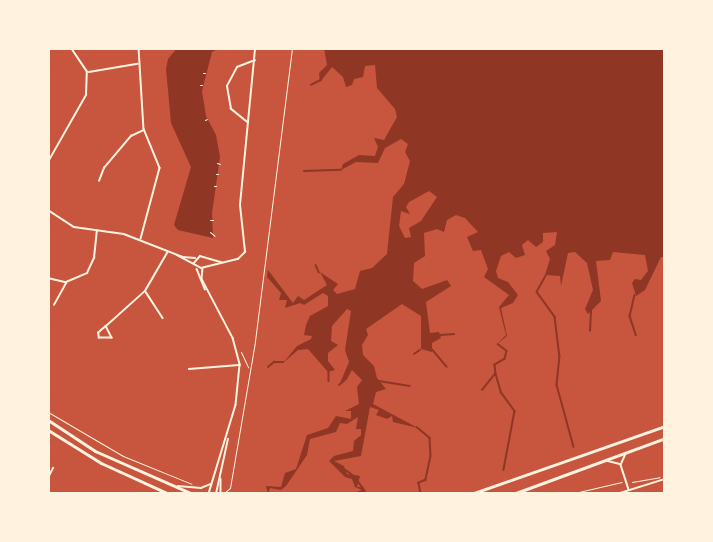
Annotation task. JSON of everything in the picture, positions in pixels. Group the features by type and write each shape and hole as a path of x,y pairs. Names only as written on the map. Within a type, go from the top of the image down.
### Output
{"main road":[{"path":"48,420 95,451 193,494"},
{"path":"471,494 665,426"},
{"path":"48,430 101,463 169,494"},
{"path":"513,494 665,438"}],"street":[{"path":"48,162 86,95 87,72 71,48"},
{"path":"139,48 138,64 144,129 158,157 160,179 141,239"},
{"path":"206,264 240,258 245,250 240,205 255,48"},
{"path":"248,123 231,109 226,89 237,67 255,60"},
{"path":"87,72 138,64"},
{"path":"99,181 104,168 131,136 144,129"},
{"path":"48,210 74,227 141,239 177,255 222,262"},
{"path":"48,278 66,282 82,277 92,266 97,231"},
{"path":"106,326 112,338 99,338 98,333 145,291 167,252"},
{"path":"177,255 194,264 199,278 208,291"},
{"path":"194,264 195,258"},
{"path":"206,260 201,276 233,338 240,365 216,494"},
{"path":"197,268 203,268"},
{"path":"54,305 66,282"},
{"path":"145,291 163,318"},
{"path":"189,369 240,365"},
{"path":"209,494 229,432"},
{"path":"629,450 621,465 629,490"},
{"path":"601,460 621,465"},
{"path":"48,478 53,468"},
{"path":"221,475 221,494"},
{"path":"616,494 665,479"},
{"path":"173,487 205,488 213,481"}],"path":[{"path":"227,493 252,357 292,48"},
{"path":"210,232 215,236"},
{"path":"241,352 245,356 249,369"},
{"path":"245,356 252,357"},
{"path":"48,412 138,464 198,484"},
{"path":"629,481 639,483 665,475"},
{"path":"570,494 623,482"}],"shaded area":[{"path":"177,48 219,48 212,52 202,91 206,116 216,135 220,157 212,213 213,238 178,230 174,225 191,167 171,123 166,69 168,59"},
{"path":"324,48 665,48 665,257 661,257 645,290 636,296 632,283 635,279 641,280 648,271 645,255 613,252 610,260 596,261 601,301 588,314 585,309 593,290 587,263 575,252 568,253 561,286 560,276 545,275 550,259 546,251 555,245 557,232 543,233 543,242 536,247 528,240 522,245 525,255 516,258 509,252 501,256 496,271 498,278 508,282 518,295 513,303 501,308 507,336 496,345 506,335 499,307 509,295 484,277 488,269 481,250 473,251 467,237 478,232 465,218 456,215 447,220 444,232 437,229 424,233 425,256 414,263 413,281 422,289 447,280 451,286 426,302 430,333 439,332 441,338 432,343 432,352 421,349 421,316 402,304 366,329 368,335 362,345 363,355 374,366 377,378 386,389 376,392 373,404 418,428 393,422 392,416 387,419 376,415 379,410 370,407 361,456 334,461 344,466 347,474 360,476 357,487 363,487 368,494 353,493 362,490 355,487 352,479 345,477 329,461 334,456 353,451 354,441 361,435 361,429 356,429 358,417 347,424 340,423 336,432 310,439 307,455 286,486 281,490 270,488 268,494 266,486 281,487 285,473 296,469 307,435 328,428 336,416 351,419 351,411 345,411 359,404 357,387 362,380 352,370 347,379 340,383 349,362 345,350 351,311 347,309 332,326 331,341 338,345 328,353 328,361 335,370 328,372 308,349 298,350 283,363 297,346 311,339 312,336 304,335 306,325 310,316 328,306 328,296 323,293 304,305 300,303 285,308 287,300 279,300 281,293 267,277 268,270 293,303 298,296 304,300 327,285 320,272 338,284 333,290 337,294 355,289 360,271 372,268 387,254 393,197 404,184 410,161 405,152 408,144 401,139 385,148 378,163 356,162 341,170 343,164 359,155 375,156 378,147 374,138 384,140 397,117 395,109 377,88 375,65 365,66 363,77 354,79 352,85 346,87 343,77 332,67 320,82 319,73 327,65","holes":["429,191 437,197 421,221 409,228 411,237 405,238 399,226 401,211 410,214 406,207 409,202"]}],"waterway":[{"path":"311,85 321,80"},
{"path":"304,171 341,170"},
{"path":"316,265 319,272"},
{"path":"546,276 537,292 555,317 560,356 557,385 574,447"},
{"path":"635,295 630,316 636,335"},
{"path":"590,331 591,311"},
{"path":"440,335 454,334"},
{"path":"309,347 322,343"},
{"path":"498,344 507,351 505,359 495,365 496,374 501,392 515,411 504,470"},
{"path":"432,349 447,367"},
{"path":"414,354 420,350"},
{"path":"268,367 274,362 283,362"},
{"path":"329,370 329,381"},
{"path":"482,390 495,374"},
{"path":"339,385 345,380"},
{"path":"379,381 410,386"},
{"path":"417,427 430,438 431,456 426,480 419,483 421,494"},
{"path":"346,470 354,476"},
{"path":"357,480 363,488"}]}
